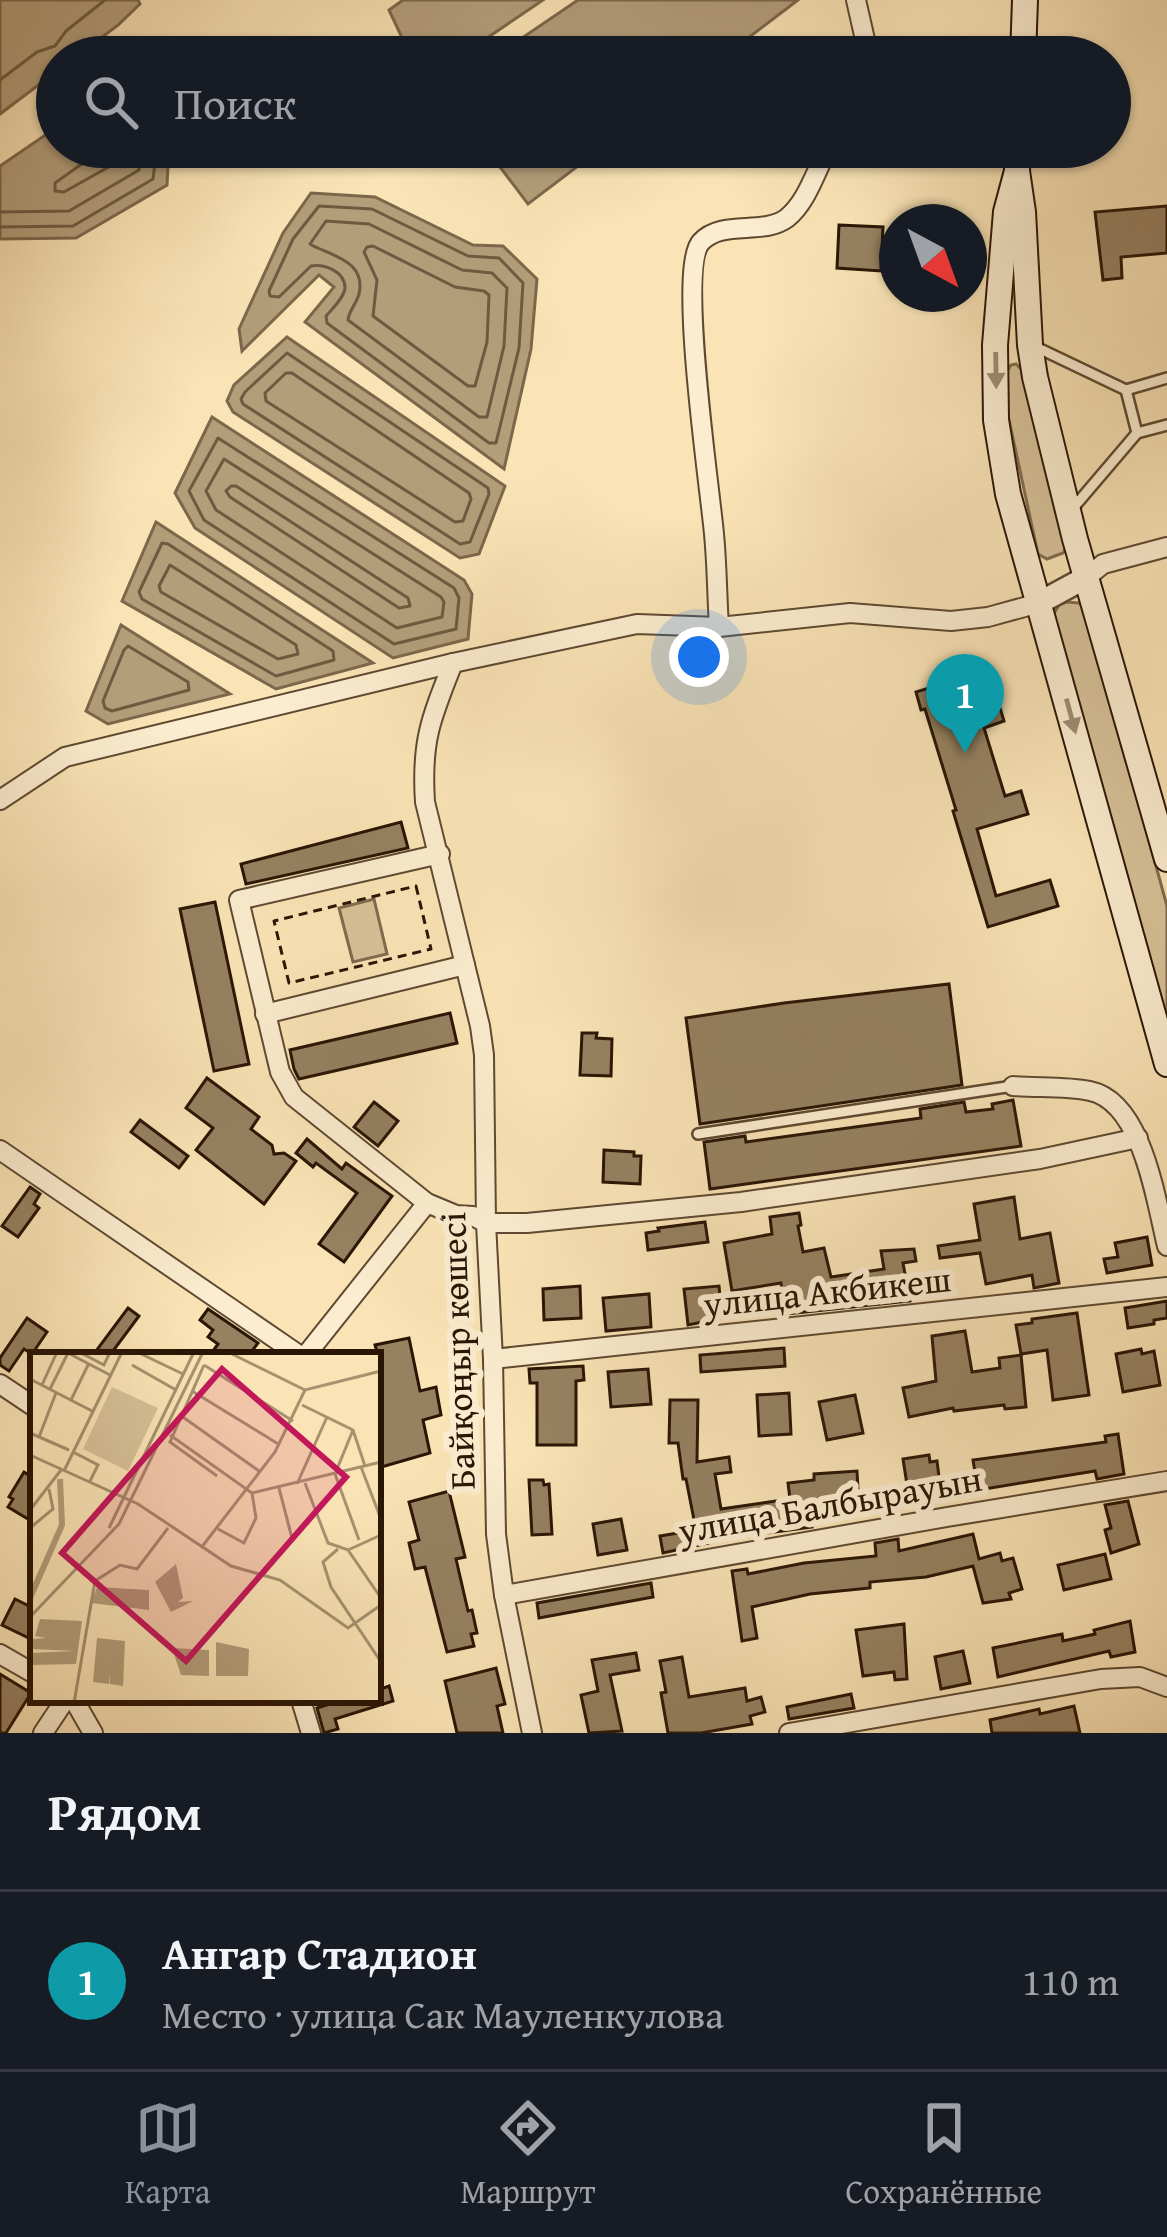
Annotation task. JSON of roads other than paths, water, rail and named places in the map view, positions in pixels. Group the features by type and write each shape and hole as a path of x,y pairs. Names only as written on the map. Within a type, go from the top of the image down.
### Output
{"main road":[{"path":"1024,36 1025,0"},
{"path":"1015,168 999,274 995,420 1008,494 1167,1064"},
{"path":"1018,168 1035,377 1167,859"}],"street":[{"path":"856,0 864,36"},
{"path":"719,627 715,538 694,349 693,263 697,246 711,233 776,225 792,214 819,168"},
{"path":"0,800 65,757 453,663 637,624 719,627 850,614 951,621 988,617 1039,603 1087,578 1103,564 1167,547"},
{"name":"Байқоңыр көшесі","path":"453,663 427,734 425,802 484,1055 496,1534 532,1733"},
{"path":"440,854 239,901 280,1072 294,1097 427,1203 456,1215 486,1223 527,1223 741,1202 1040,1159 1138,1138"},
{"path":"266,1014 465,965"},
{"path":"1013,1086 1093,1091 1127,1117 1138,1138 1167,1246"},
{"path":"0,1150 299,1352"},
{"path":"305,1352 427,1203"},
{"name":"улица Акбикеш","path":"493,1358 1167,1287"},
{"path":"0,1384 30,1404"},
{"name":"улица Балбырауын","path":"504,1595 1167,1481"},
{"path":"0,1654 30,1670"},
{"path":"789,1733 1101,1678 1140,1677 1167,1687"},
{"path":"43,1733 67,1703"},
{"path":"71,1703 93,1733"},
{"path":"302,1703 311,1733"}],"lane":[{"path":"1030,345 1126,390 1167,378"},
{"path":"1126,390 1137,433"},
{"path":"1070,512 1137,433 1167,425"},
{"path":"698,1133 1013,1086"}],"water":[{"path":"0,0 138,0 140,4 104,36 36,36 36,87 0,114"},
{"path":"403,0 543,0 490,36 401,36 389,10"},
{"path":"578,0 798,0 751,36 525,36"},
{"path":"36,141 36,168 168,168 167,185 76,238 0,239 0,166"},
{"path":"501,168 575,168 528,204"},
{"path":"311,193 375,197 473,245 503,246 537,279 531,349 504,469 305,322 334,287 319,275 242,351 239,329 283,233"},
{"path":"287,337 505,486 479,554 460,558 233,412 227,401 234,385"},
{"path":"212,417 464,580 472,594 468,639 393,658 195,528 175,493"},
{"path":"156,522 373,663 276,689 122,601"},
{"path":"121,625 230,694 108,724 86,711"}],"place":[{"name":"Ангар Стадион","path":"965,753"}]}
